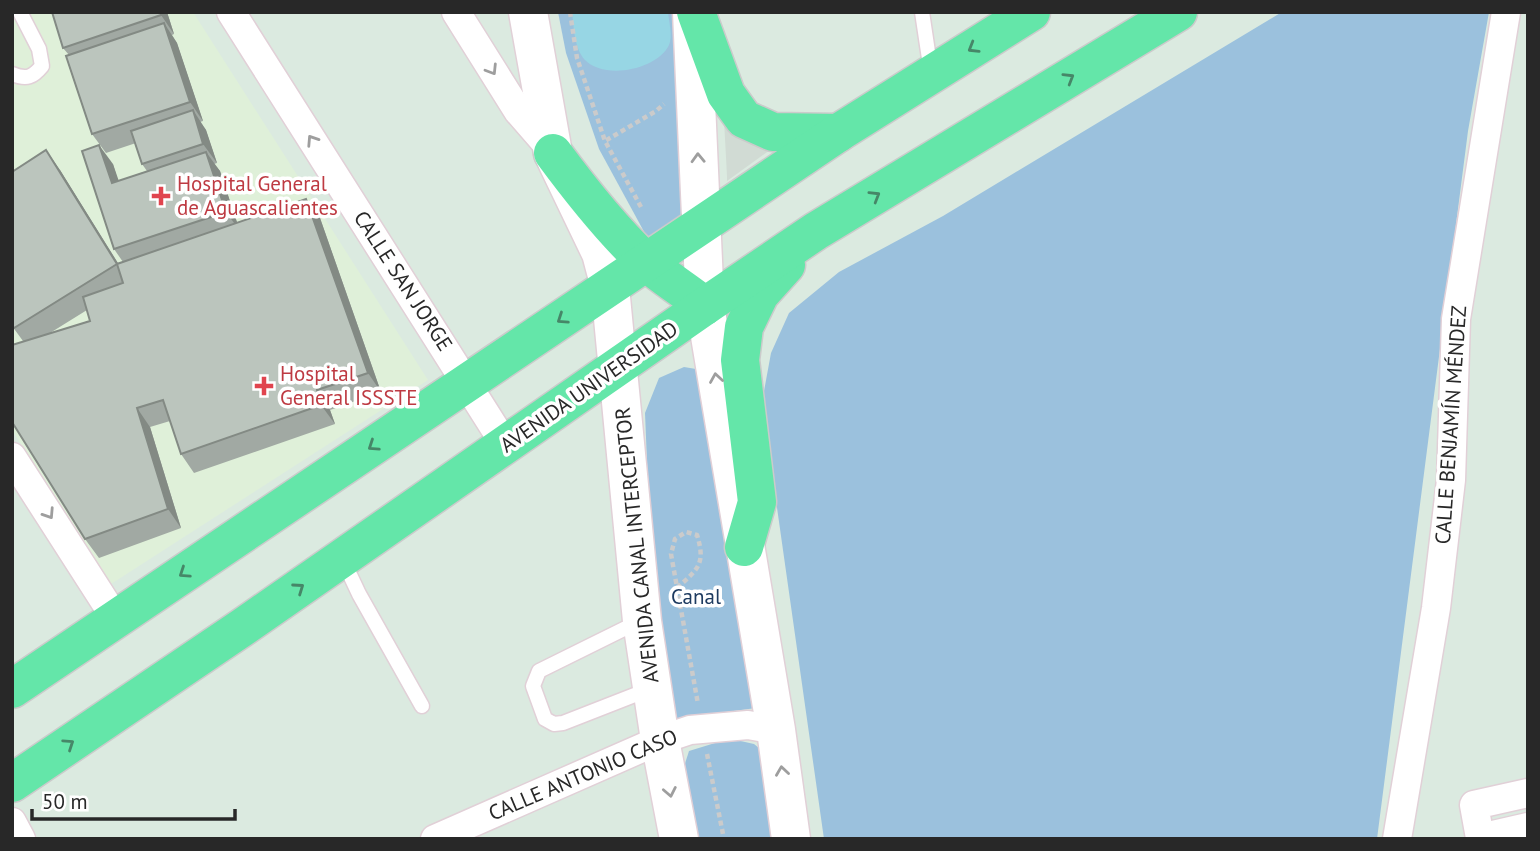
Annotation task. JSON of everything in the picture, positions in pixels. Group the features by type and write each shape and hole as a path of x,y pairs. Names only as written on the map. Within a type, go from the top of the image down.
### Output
{"main road":[{"name":"AVENIDA CANAL INTERCEPTOR","path":"528,12 554,153 601,253 610,287 642,621 651,689 678,839"},
{"path":"694,12 726,94 744,119 773,132 838,132"},
{"path":"694,12 705,306 776,730 791,839"},
{"path":"12,689 838,132 1031,12"},
{"name":"AVENIDA UNIVERSIDAD","path":"12,783 816,231 1178,12"},
{"path":"554,153 584,196 647,262 705,306"},
{"path":"744,547 757,502 740,360 744,327 760,295 816,231"}],"street":[{"name":"CALLE SAN JORGE","path":"231,12 468,382 506,446"},
{"path":"456,12 518,111 554,153"},
{"name":"CALLE BENJAMÍN MÉNDEZ","path":"1397,839 1436,608 1451,480 1456,319 1506,12"},
{"path":"12,457 116,619"},
{"name":"CALLE ANTONIO CASO","path":"435,839 660,740 690,730 748,724 776,730"},
{"path":"1528,793 1474,805 1480,838 1528,827"},
{"path":"12,822 21,839"}],"lane":[{"path":"12,74 23,79 34,76 43,65 39,49 20,12"},
{"path":"922,12 931,73"},
{"path":"342,558 359,594 422,706"},
{"path":"642,621 539,671 533,686 544,719 554,724 563,723 651,689"}],"path":[{"path":"570,12 577,58 605,141 643,212"},
{"path":"605,141 656,111 673,96"},
{"path":"677,588 698,569 702,551 696,535 686,532 675,539 671,554 677,588 699,712"},
{"path":"707,755 724,839"}],"shaded area":[{"name":"Hospital General de Aguascalientes","path":"12,12 193,12 428,380 111,584 12,430"},
{"path":"572,12 668,12 671,33 669,45 663,54 642,66 617,71 604,70 594,66 581,55 575,37"},
{"path":"724,120 770,150 727,181 727,176"}],"green space":[{"path":"558,12 690,12 698,211 648,239 599,149 566,53"},
{"path":"1282,12 1489,12 1468,131 1377,839 824,839 762,402 771,353 789,313 839,272 943,216"},
{"name":"Canal","path":"684,367 702,370 756,708 674,719 653,609 645,413 659,378"},
{"path":"736,740 754,744 764,752 776,839 693,839 682,773 689,751"}],"building":[{"path":"52,12 160,12 161,15 63,48"},
{"path":"164,23 190,102 92,134 66,56"},
{"path":"193,110 203,144 142,164 131,131"},
{"path":"99,145 112,183 206,152 226,212 114,249 82,151"},
{"path":"46,150 117,264 14,328 12,172"},
{"path":"306,199 368,373 317,390 321,405 181,454 163,400 137,408 168,509 85,539 12,422 12,345 90,321 83,297 123,283 117,264"}],"place":[{"name":"Hospital General de Aguascalientes","path":"161,196"},
{"name":"Hospital General ISSSTE","path":"264,386"}]}
